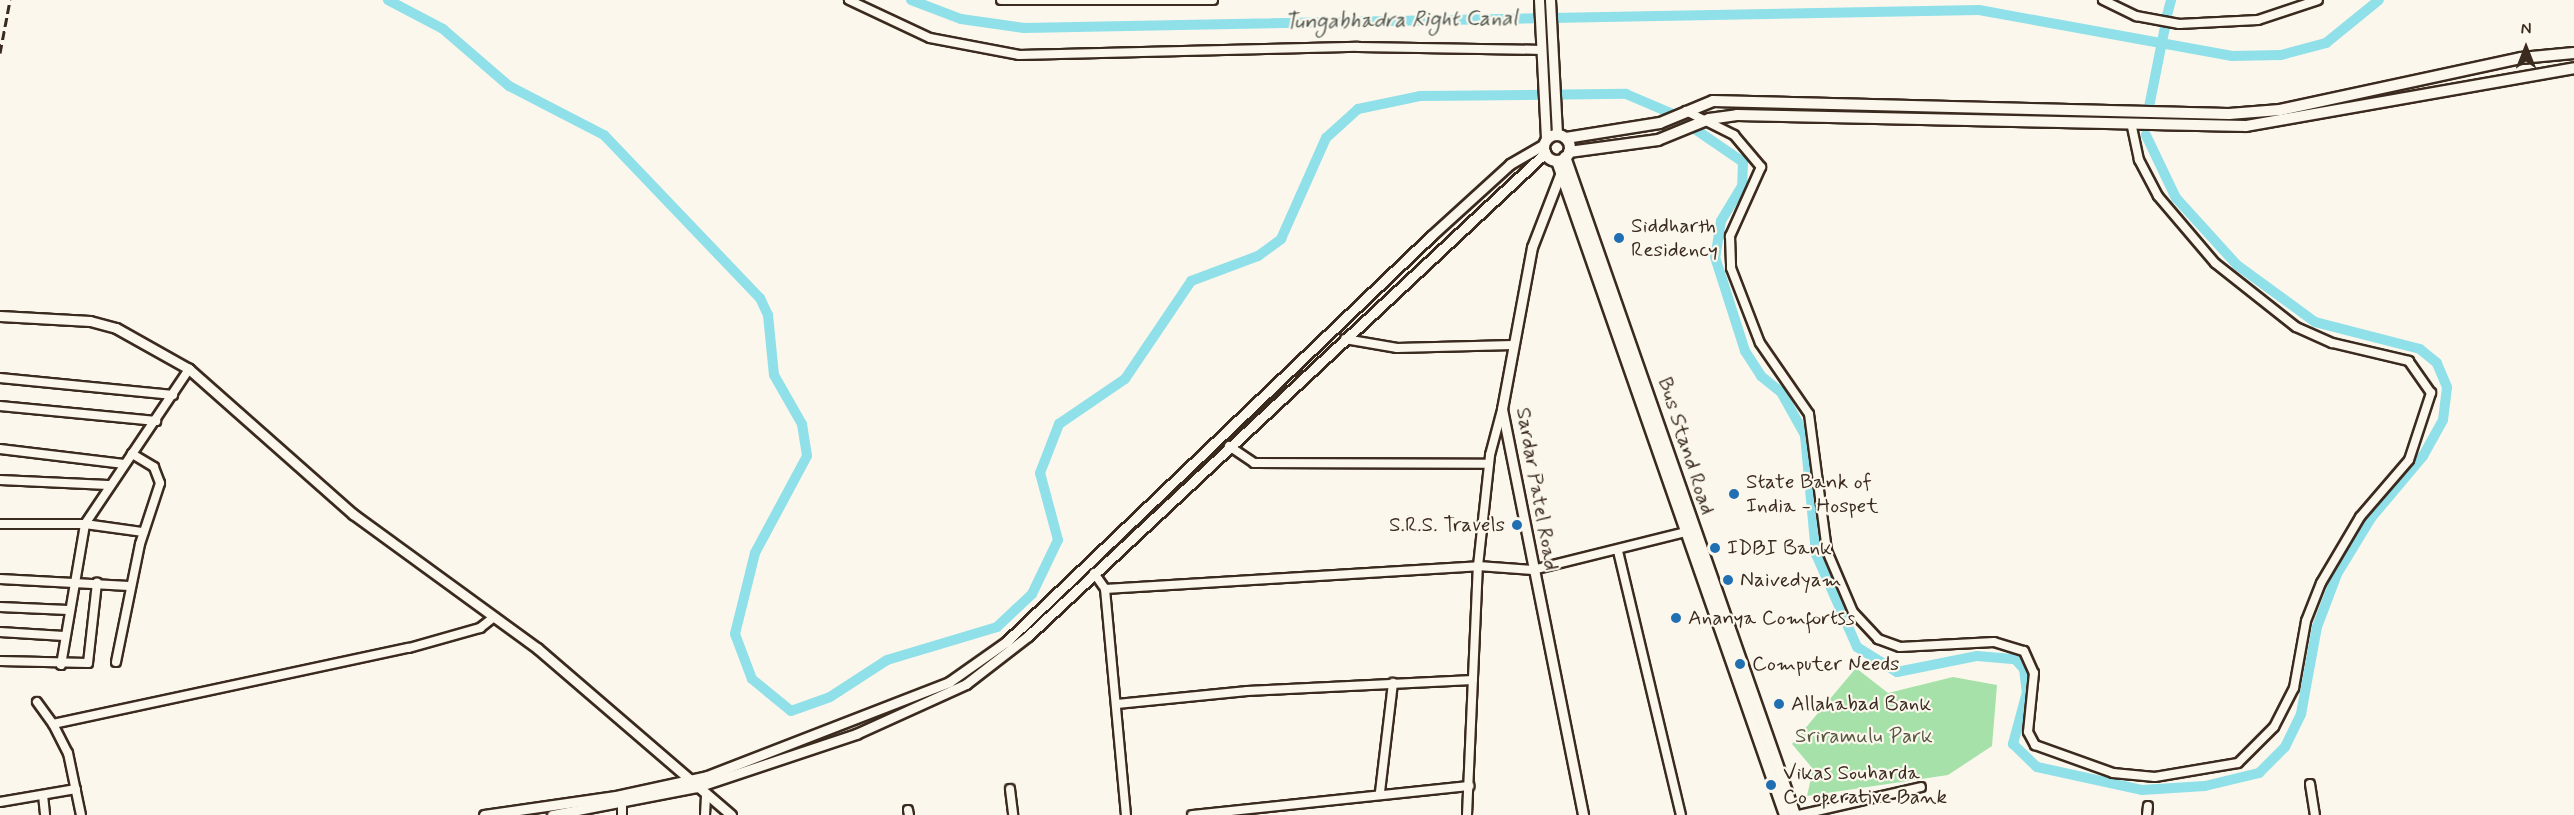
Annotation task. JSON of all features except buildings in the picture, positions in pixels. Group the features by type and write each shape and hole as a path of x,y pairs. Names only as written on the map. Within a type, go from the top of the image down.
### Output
{"main road":[{"path":"2574,52 2521,58 2352,98 2229,114 1880,102 1713,101 1681,111 1660,123 1561,136 1545,146 1563,161 1664,138 1704,121 1737,115 2194,129 2287,122 2574,68"},
{"name":"Bus Stand Road","path":"1561,136 1563,161 1789,815"}],"street":[{"path":"849,0 930,38 1019,56 1541,45"},
{"path":"1001,0 1213,0"},
{"path":"552,815 622,805 697,787 921,708 995,663 1345,339 1545,146 1548,112 1539,0"},
{"path":"1547,91 1551,41 1550,0"},
{"path":"2103,0 2136,16 2179,24 2258,20 2318,0"},
{"path":"1681,111 1704,121 1749,148 1761,167 1730,236 1731,268 1760,343 1809,414 1827,551 1846,601 1878,639 1893,645 1922,649 1994,642 2024,651 2034,674 2028,732 2035,745 2113,773 2155,777 2238,763 2274,727 2294,688 2306,621 2321,583 2360,517 2405,466 2431,393 2409,361 2332,343 2296,327 2215,263 2158,196 2139,160 2132,126"},
{"path":"1548,112 1561,136"},
{"path":"488,815 616,796 687,779 901,705 979,663 1431,236 1510,164 1545,146"},
{"name":"Sardar Patel Road","path":"1563,161 1532,248 1502,409 1583,815"},
{"path":"0,316 90,321 116,328 189,369 353,514 494,617 730,815"},
{"path":"1345,339 1387,347 1513,345"},
{"path":"61,665 72,581 85,524 108,485 156,421 189,369"},
{"path":"0,378 173,395"},
{"path":"0,406 156,421"},
{"path":"1467,815 1478,566 1489,464 1502,409"},
{"path":"1229,446 1254,463 1489,464"},
{"path":"0,449 124,464"},
{"path":"116,662 129,586 160,478 132,454"},
{"path":"0,480 108,485"},
{"path":"0,524 85,524 143,532"},
{"path":"1105,589 1478,566 1533,570 1617,551 1689,531"},
{"path":"1617,551 1681,815"},
{"path":"1094,573 1105,589 1126,815"},
{"path":"0,579 72,581 129,586"},
{"path":"0,661 83,665 90,658 97,583"},
{"path":"0,607 68,610"},
{"path":"52,724 409,648 480,628 494,617"},
{"path":"0,632 64,636"},
{"path":"1117,704 1393,683 1473,680"},
{"path":"1380,792 1393,683"},
{"path":"37,702 68,753 81,815"},
{"path":"2310,784 2314,815"},
{"path":"1192,815 1380,792 1468,786"},
{"path":"1789,815 1921,787"},
{"path":"0,802 76,789"},
{"path":"1010,789 1013,815"},
{"path":"43,795 45,815"},
{"path":"705,815 706,796"},
{"path":"622,805 622,815"}],"green space":[{"name":"Sriramulu Park","path":"1856,668 1888,693 1953,677 1997,685 1992,746 1948,775 1807,796 1813,769 1792,744"}],"waterway":[{"path":"388,0 443,29 509,86 604,135 760,298 768,315 774,375 802,424 807,456 755,553 735,634 752,679 791,711 830,697 887,660 997,627 1032,594 1058,540 1040,473 1059,424 1125,379 1191,281 1258,256 1281,239 1326,138 1358,109 1420,96 1626,94 1673,114 1743,162 1742,186 1721,221 1715,257 1745,351 1761,376 1781,392 1805,435 1816,554 1857,647 1897,672 1977,656 2015,659 2024,669 2027,692 2013,744 2037,767 2142,790 2205,786 2259,773 2285,747 2301,714 2317,627 2337,574 2371,518 2423,456 2443,420 2447,387 2437,363 2420,349 2315,322 2237,265 2176,198 2146,135"},
{"name":"Tungabhadra Right Canal","path":"911,0 961,19 1024,28 1979,10 2231,56 2281,55 2326,43 2379,0"},
{"path":"2166,19 2171,0"},
{"path":"2149,107 2165,27"}],"railway":[{"path":"0,53 10,0"}],"place":[{"name":"Siddharth Residency","path":"1619,238"},
{"name":"State Bank of India - Hospet","path":"1734,494"},
{"name":"S.R.S. Travels","path":"1517,525"},
{"name":"IDBI Bank","path":"1715,548"},
{"name":"Naivedyam","path":"1728,580"},
{"name":"Ananya Comfortss","path":"1676,618"},
{"name":"Computer Needs","path":"1740,664"},
{"name":"Allahabad Bank","path":"1779,704"},
{"name":"Vikas Souharda Co operative Bank","path":"1771,785"}]}
